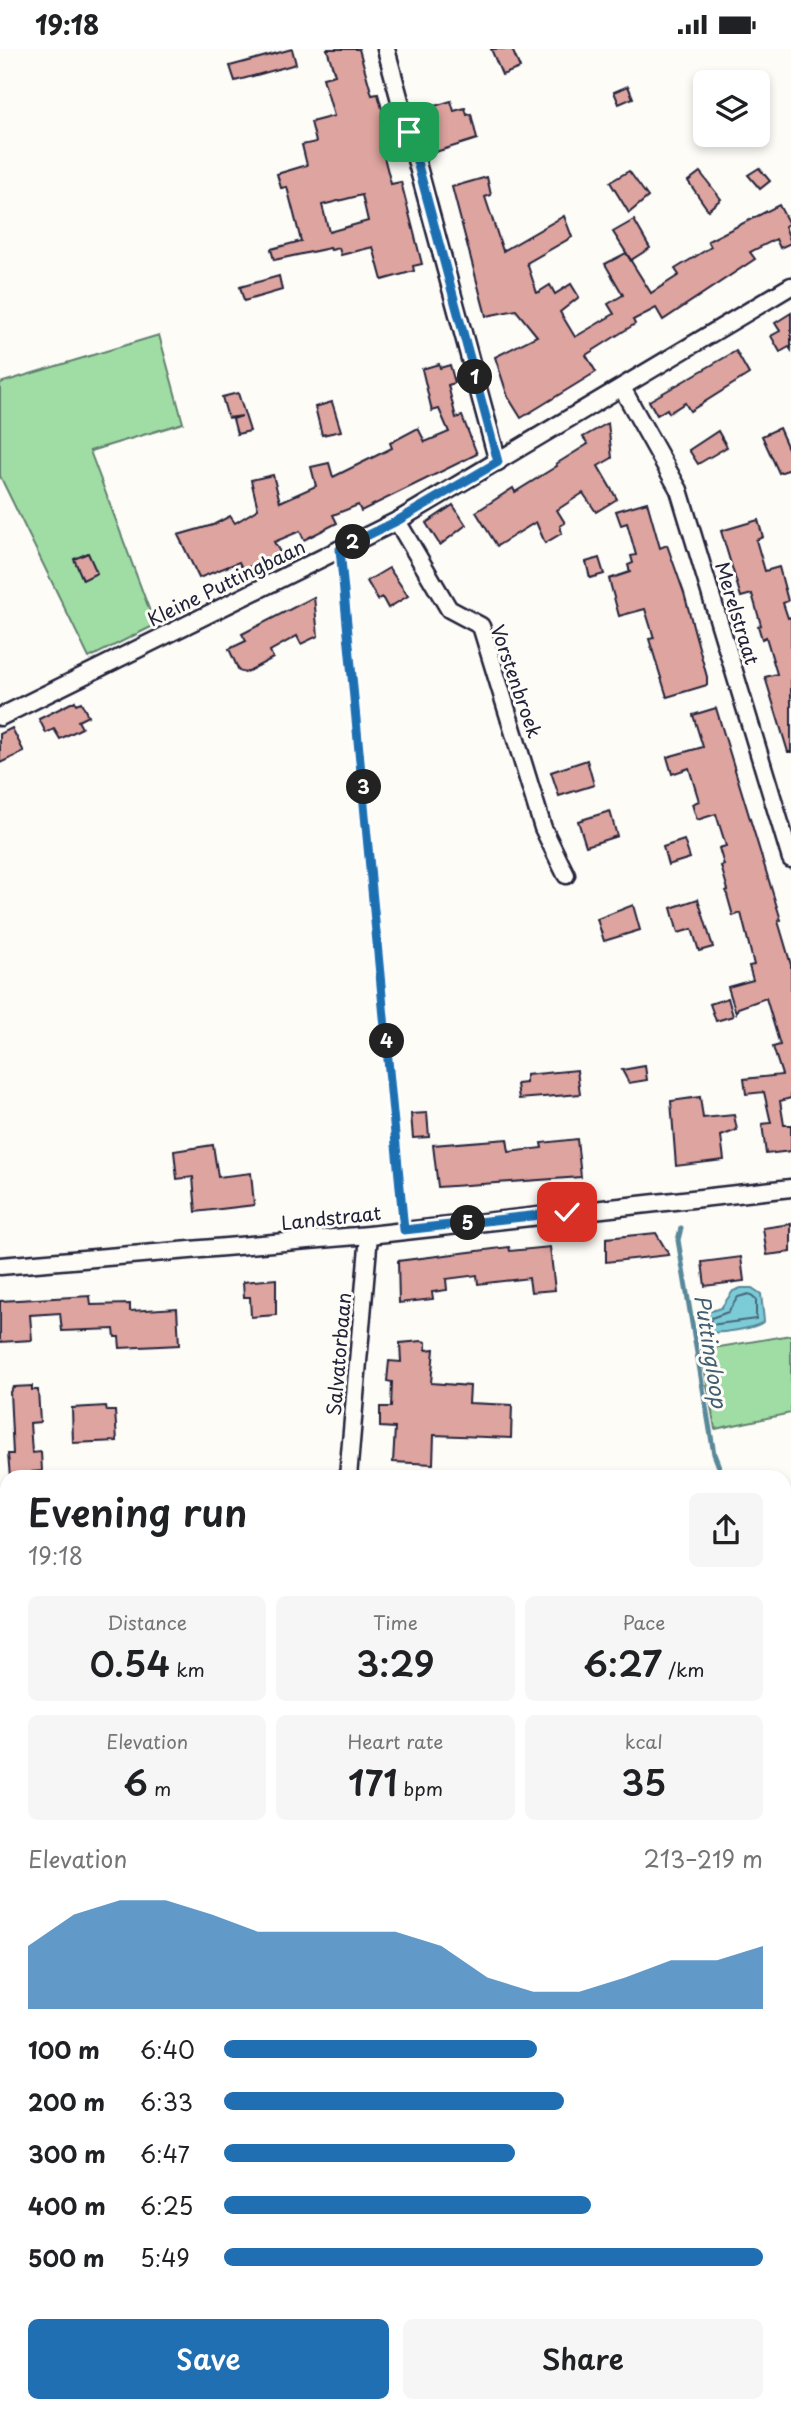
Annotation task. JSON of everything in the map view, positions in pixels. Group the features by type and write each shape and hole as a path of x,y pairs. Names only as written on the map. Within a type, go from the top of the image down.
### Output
{"street":[{"path":"386,49 498,462"},
{"name":"Kleine Puttingbaan","path":"0,717 397,521 791,286"},
{"name":"Merelstraat","path":"622,388 678,490 791,859"},
{"name":"Vorstenbroek","path":"397,521 449,609 481,626 543,828 566,875"},
{"name":"Landstraat","path":"0,1266 369,1235 791,1188"},
{"name":"Salvatorbaan","path":"349,1470 369,1235"}],"path":[{"path":"340,549 404,1230"}],"green space":[{"path":"159,335 183,423 90,451 155,625 89,658 0,476 0,383"},
{"path":"791,1335 791,1413 715,1429 701,1350"}],"water":[{"path":"752,1288 761,1294 764,1321 735,1331 704,1331 705,1313 721,1308 733,1291"}],"building":[{"path":"292,49 296,64 235,81 230,66"},
{"path":"327,49 359,49 372,95 378,94 393,150 383,153 391,184 401,182 422,264 413,266 414,271 382,280 373,247 341,255 339,248 330,248 274,260 271,249 301,241 287,187 281,188 277,174 307,165 302,145 316,142 311,122 334,116 323,78 335,75","holes":["362,195 368,221 329,232 322,205"]},
{"path":"491,49 512,49 520,68 502,75"},
{"path":"628,86 633,98 619,104 614,92"},
{"path":"451,101 454,111 465,108 467,115 471,114 477,139 426,155 421,137 435,133 428,108"},
{"path":"759,168 770,181 760,189 748,175"},
{"path":"629,171 648,197 629,213 610,182"},
{"path":"700,172 721,199 708,210 688,181"},
{"path":"487,177 491,195 485,197 503,251 564,216 572,237 527,263 537,293 550,285 555,294 571,284 579,297 560,312 575,337 614,314 608,304 623,295 605,264 626,253 651,293 679,275 675,269 711,247 708,241 779,205 789,224 785,226 791,243 780,248 776,239 750,252 755,259 663,320 656,308 633,320 635,324 586,355 596,372 521,418 508,397 495,357 537,336 516,310 486,316 452,187"},
{"path":"634,220 650,248 631,260 613,232"},
{"path":"279,276 282,290 244,301 240,287"},
{"path":"791,313 791,350 789,347 780,352 771,336 780,331 775,323"},
{"path":"736,351 749,374 690,411 685,403 669,413 667,409 657,415 649,401"},
{"path":"439,364 440,368 450,365 455,383 448,385 456,418 462,416 477,454 361,511 358,505 333,515 337,523 304,540 300,531 274,542 280,552 243,570 239,562 199,578 178,535 213,525 230,516 235,523 258,509 251,480 273,475 280,502 316,486 311,467 329,463 333,477 392,448 390,443 418,428 425,442 449,432 439,409 432,411 422,369"},
{"path":"238,393 250,431 237,434 233,419 242,416 228,418 222,397"},
{"path":"332,402 341,431 322,435 315,407"},
{"path":"608,423 612,458 598,466 617,499 596,512 583,493 557,510 565,523 560,526 562,533 545,543 536,522 497,546 476,512 513,488 515,492 557,466 556,464 588,444 583,437"},
{"path":"779,428 791,455 791,469 779,473 762,436"},
{"path":"718,431 727,447 698,464 689,450"},
{"path":"647,502 660,548 667,545 684,593 707,677 707,685 667,697 649,639 654,638 645,609 619,616 609,579 630,572 628,565 633,563 631,556 636,555 627,523 621,525 616,511"},
{"path":"453,505 466,525 440,545 426,523"},
{"path":"758,520 763,537 756,540 765,571 779,567 788,601 783,603 788,618 791,617 791,752 788,752 765,677 777,674 766,637 762,639 752,594 741,597 721,531"},
{"path":"88,553 97,573 83,580 74,559"},
{"path":"599,558 604,574 590,578 586,562"},
{"path":"389,568 408,596 388,608 382,597 378,600 367,581"},
{"path":"314,597 318,636 301,644 297,636 270,651 273,658 245,673 239,671 229,649 246,641 242,634"},
{"path":"75,701 76,704 81,702 88,716 78,721 82,728 60,739 54,729 46,733 39,719"},
{"path":"716,708 781,920 778,921 791,965 791,1098 780,1101 784,1125 791,1125 791,1151 766,1154 762,1124 771,1123 764,1092 746,1094 744,1079 782,1075 773,1047 780,1045 766,998 738,1008 736,1013 728,987 753,980 749,966 754,965 741,913 733,916 726,891 728,890 721,866 724,865 719,848 726,846 716,814 697,820 692,804 699,801 689,768 672,774 667,757 703,747 693,715"},
{"path":"12,728 24,752 0,763 0,734"},
{"path":"587,760 594,785 559,796 551,772"},
{"path":"610,811 617,836 586,846 578,821"},
{"path":"684,840 690,858 668,865 663,847"},
{"path":"698,899 713,947 699,951 692,929 678,933 671,908"},
{"path":"633,905 640,930 604,941 597,919"},
{"path":"728,998 733,1016 716,1021 710,1004"},
{"path":"645,1066 647,1080 629,1083 622,1070"},
{"path":"577,1070 580,1094 519,1099 517,1084 526,1083 526,1075"},
{"path":"700,1097 703,1118 734,1115 737,1130 721,1136 724,1160 676,1166 671,1101"},
{"path":"427,1113 429,1137 413,1138 411,1114"},
{"path":"507,1139 509,1152 542,1148 541,1143 577,1139 581,1177 438,1187 433,1145"},
{"path":"213,1145 218,1177 251,1173 254,1205 196,1212 193,1177 177,1179 174,1151"},
{"path":"791,1224 791,1252 767,1255 763,1228"},
{"path":"656,1233 669,1255 606,1262 606,1238"},
{"path":"509,1247 510,1251 550,1247 555,1290 531,1292 529,1278 478,1284 477,1275 446,1279 447,1290 432,1292 433,1299 399,1303 398,1261"},
{"path":"741,1257 744,1281 705,1286 702,1262"},
{"path":"276,1279 276,1315 251,1317 250,1297 244,1297 243,1282"},
{"path":"90,1296 91,1305 130,1304 130,1311 177,1308 179,1345 120,1348 119,1337 115,1337 114,1329 62,1331 60,1313 30,1315 32,1340 0,1342 0,1301"},
{"path":"426,1342 426,1350 434,1349 431,1383 470,1386 469,1403 512,1405 511,1438 434,1435 433,1464 393,1462 395,1428 380,1427 380,1407 391,1407 392,1382 387,1381 389,1361 401,1362 400,1343"},
{"path":"32,1386 32,1390 38,1390 40,1422 30,1423 32,1453 41,1452 42,1470 9,1470 8,1454 13,1454 10,1392 13,1387"},
{"path":"106,1406 107,1411 115,1411 117,1441 73,1443 72,1408"}],"waterway":[{"name":"Puttingloop","path":"681,1228 678,1240 714,1454 720,1470"}],"route":[{"path":"409,132 498,462 397,521 340,549 404,1230 567,1212"}]}
